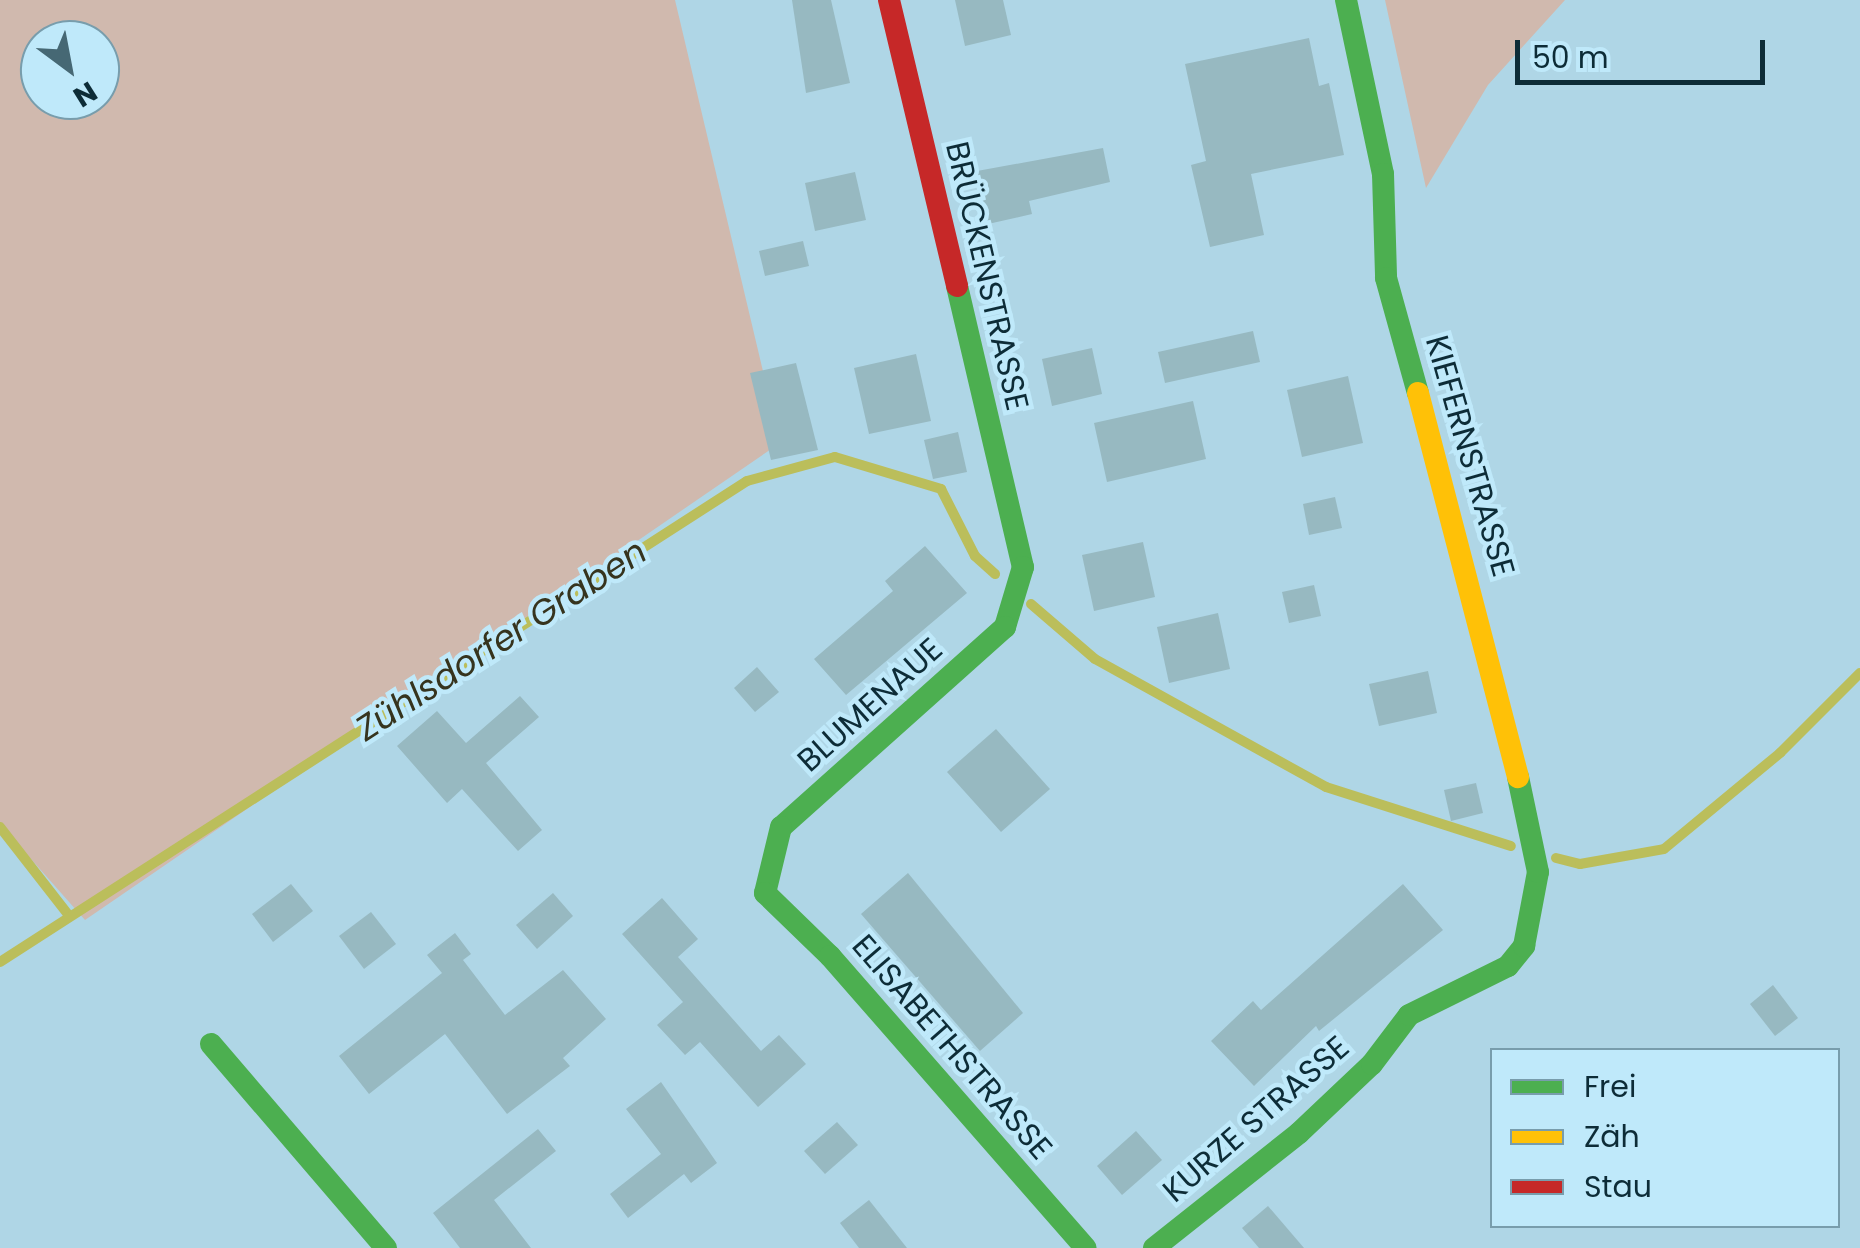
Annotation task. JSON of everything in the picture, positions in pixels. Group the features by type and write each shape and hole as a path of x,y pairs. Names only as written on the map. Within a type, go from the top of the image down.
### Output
{"street":[{"name":"BRÜCKENSTRASSE","path":"890,0 1023,567"},
{"name":"KIEFERNSTRASSE","path":"1346,0 1383,174 1386,278 1496,674 1528,821 1538,872 1532,928"},
{"name":"BLUMENAUE","path":"766,892 781,828 1005,627 1023,567"},
{"name":"ELISABETHSTRASSE","path":"766,892 830,956 1086,1248"},
{"name":"KURZE STRASSE","path":"1154,1248 1299,1133 1372,1064 1410,1015 1508,966 1532,928"},
{"path":"212,1044 386,1248"}],"shaded area":[{"path":"0,0 675,0 780,443 85,920 0,824"},
{"path":"1385,0 1565,0 1488,85 1426,188"}],"building":[{"path":"792,0 831,0 850,83 806,93"},
{"path":"955,0 1003,0 1011,35 965,46"},
{"path":"1309,38 1319,86 1329,83 1344,155 1251,174 1264,235 1210,247 1191,165 1206,161 1185,64"},
{"path":"1103,148 1110,182 1029,201 1032,214 988,224 977,171"},
{"path":"855,172 866,220 815,231 805,183"},
{"path":"803,241 809,266 765,276 759,251"},
{"path":"1253,331 1260,362 1165,383 1158,352"},
{"path":"1092,348 1102,394 1052,406 1042,359"},
{"path":"916,354 931,421 869,434 854,368"},
{"path":"796,363 818,450 771,460 750,373"},
{"path":"1348,376 1363,443 1302,457 1287,390"},
{"path":"1193,401 1206,459 1107,482 1094,423"},
{"path":"958,432 967,472 933,479 924,440"},
{"path":"1335,497 1342,528 1309,535 1303,504"},
{"path":"1143,542 1155,597 1094,611 1082,555"},
{"path":"925,546 967,593 846,695 814,659 893,591 885,581"},
{"path":"1314,585 1321,616 1289,623 1282,592"},
{"path":"1218,613 1230,669 1169,683 1157,627"},
{"path":"757,667 779,692 755,712 734,688"},
{"path":"1428,671 1437,713 1379,726 1369,684"},
{"path":"520,696 539,717 486,763 542,830 518,851 462,789 447,803 397,746 437,711 466,743"},
{"path":"996,729 1050,789 1001,832 947,772"},
{"path":"1476,783 1483,813 1451,821 1444,790"},
{"path":"908,873 1023,1013 980,1051 861,914"},
{"path":"291,884 313,911 273,942 252,914"},
{"path":"1403,884 1443,930 1319,1031 1316,1026 1254,1086 1211,1041 1253,1001 1261,1010"},
{"path":"553,893 573,916 537,949 516,925"},
{"path":"662,898 698,939 678,957 761,1051 779,1035 806,1064 758,1107 700,1042 685,1055 657,1025 683,1002 622,934"},
{"path":"371,912 396,944 364,969 339,936"},
{"path":"455,933 471,954 463,960 505,1015 563,970 606,1019 563,1058 570,1066 507,1114 445,1034 369,1094 339,1056 442,973 427,955"},
{"path":"1773,985 1798,1018 1775,1036 1750,1004"},
{"path":"661,1082 717,1163 691,1183 684,1174 628,1218 610,1194 661,1154 626,1109"},
{"path":"837,1122 858,1145 825,1174 804,1151"},
{"path":"538,1129 556,1151 494,1200 531,1248 460,1248 433,1213"},
{"path":"1136,1131 1162,1160 1122,1195 1097,1166"},
{"path":"869,1200 907,1248 859,1248 840,1223"},
{"path":"1268,1206 1304,1248 1259,1248 1242,1228"}],"waterway":[{"name":"Zühlsdorfer Graben","path":"0,962 747,481 835,457 941,489 975,556 995,574"},
{"name":"Zühlsdorfer Graben","path":"1031,604 1095,659 1326,787 1511,846"},
{"name":"Zühlsdorfer Graben","path":"1556,858 1580,864 1664,849 1780,753 1860,673"},
{"path":"0,827 67,913"}],"traffic: fast":[{"path":"1346,0 1383,174 1386,278 1418,393"},
{"path":"957,286 1023,567 1005,627 781,827 765,893 830,956 1086,1248"},
{"path":"1154,1248 1299,1133 1372,1064 1409,1015 1508,966 1524,946 1538,872 1518,777"},
{"path":"211,1044 386,1248"}],"traffic: slow":[{"path":"1418,393 1518,777"}],"traffic: jam":[{"path":"889,0 957,286"}]}
